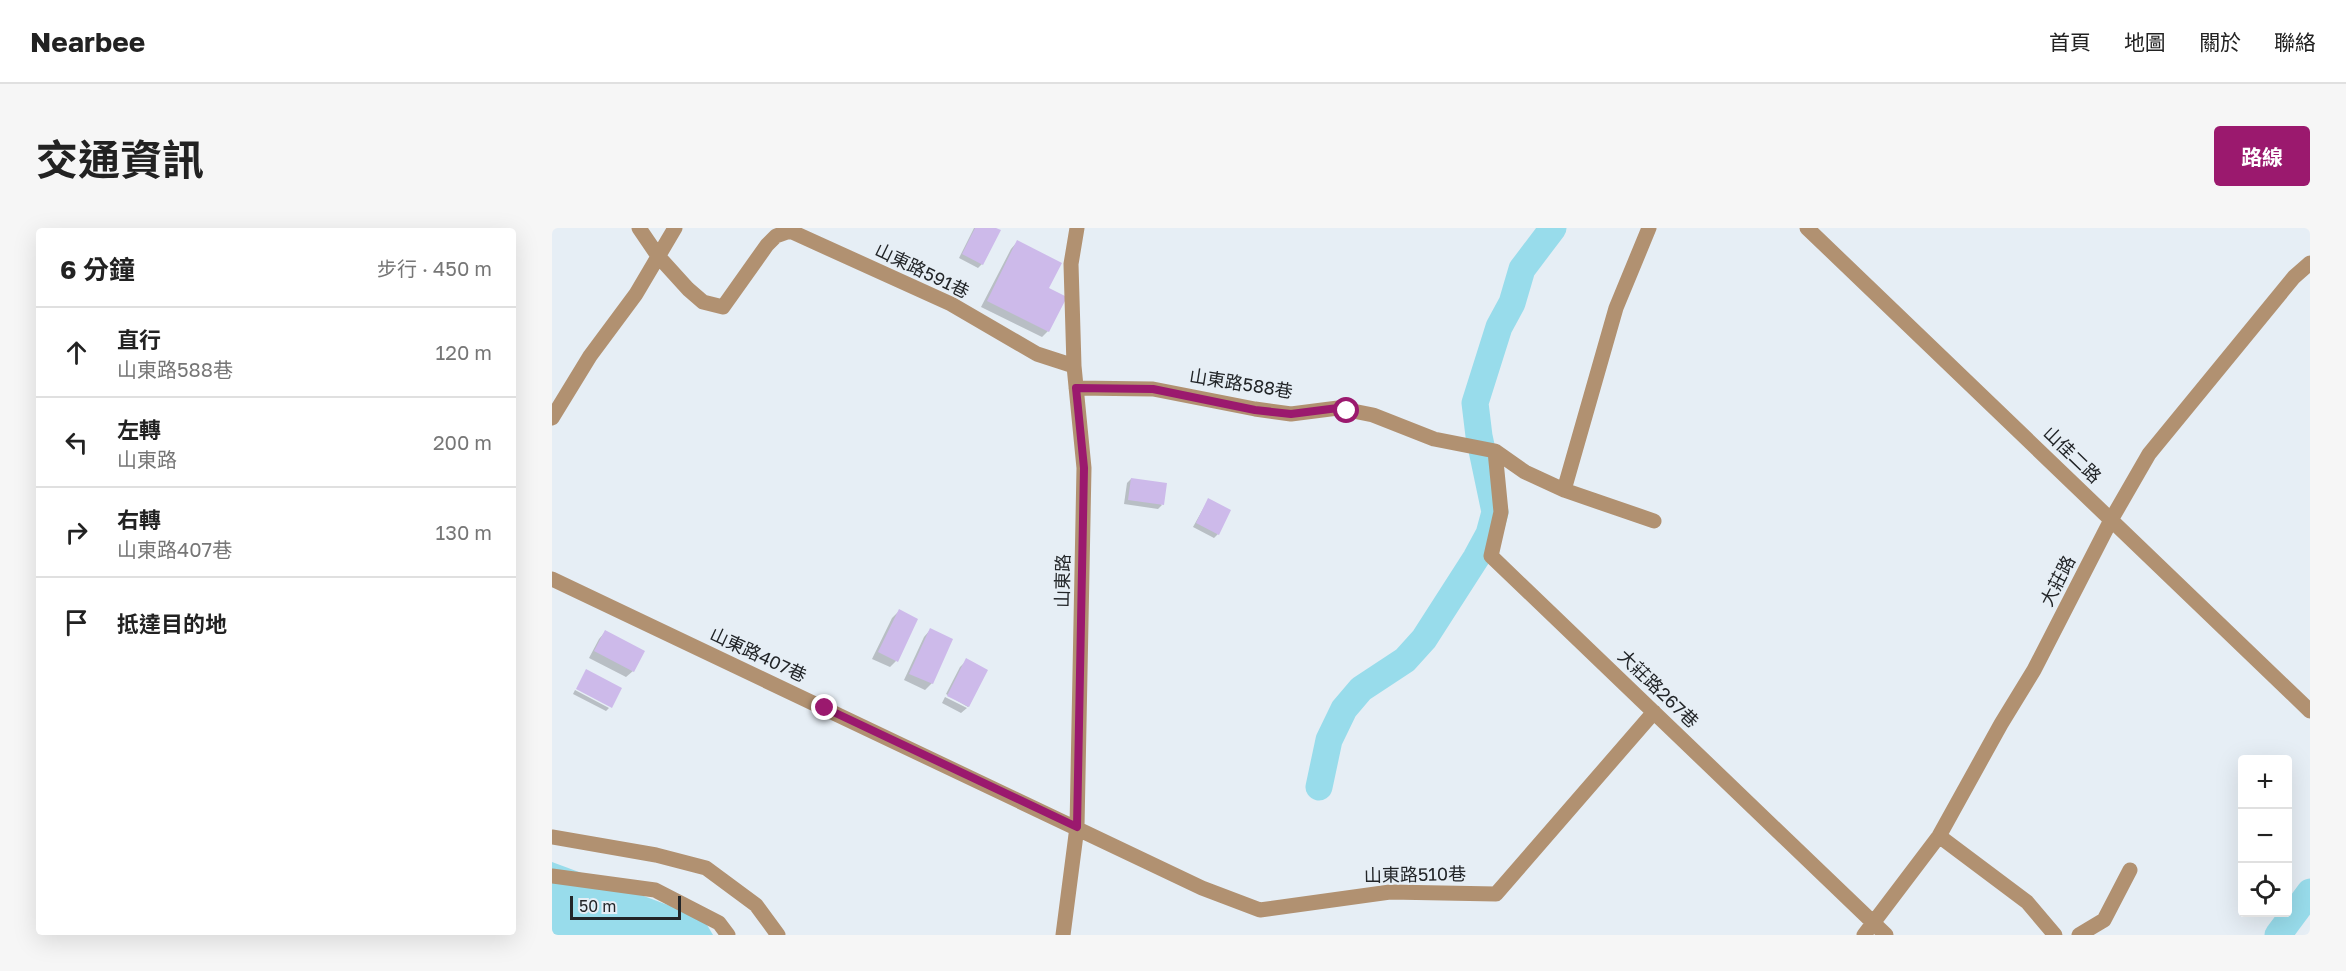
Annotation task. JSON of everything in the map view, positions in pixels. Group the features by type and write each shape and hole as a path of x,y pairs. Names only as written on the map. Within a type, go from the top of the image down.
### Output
{"street":[{"name":"山東路591巷","path":"639,228 658,256 703,302 723,307 767,245 776,236 790,231 951,304 1037,354 1074,366"},
{"path":"552,418 590,356 636,294 675,228"},
{"name":"山東路","path":"1063,935 1077,827 1084,468 1074,366 1071,264 1077,228"},
{"path":"1564,490 1616,308 1649,228"},
{"name":"山佳二路","path":"1807,228 2310,711"},
{"name":"大莊路","path":"1869,929 1939,836 2001,724 2034,670 2111,520 2149,454 2294,277 2310,262"},
{"name":"山東路588巷","path":"1076,388 1153,389 1255,410 1291,414 1338,408 1373,415 1434,439 1495,452 1525,472 1564,490 1654,521"},
{"name":"大莊路267巷","path":"1495,452 1501,512 1491,556 1654,712 1869,929 1886,935"},
{"name":"山東路407巷","path":"552,579 1077,827"},
{"name":"山東路510巷","path":"1077,827 1202,888 1260,910 1390,892 1496,894 1654,712"},
{"path":"1939,836 2027,902 2055,935"},
{"path":"552,837 656,855 706,868 756,905 778,935"},
{"path":"2079,935 2104,921 2130,870"},
{"path":"552,876 655,890 719,923 728,935"}],"water":[{"path":"552,862 703,918 713,935 552,935"}],"building":[{"path":"975,228 1001,230 983,265 962,254"},
{"path":"1017,240 1062,263 1049,288 1067,297 1049,332 987,301"},
{"path":"1131,478 1167,483 1164,505 1128,500"},
{"path":"1208,498 1231,510 1219,535 1196,523"},
{"path":"899,609 918,619 898,662 878,652"},
{"path":"930,628 953,639 933,684 909,674"},
{"path":"605,630 645,651 634,672 594,651"},
{"path":"966,658 988,670 969,707 947,696"},
{"path":"586,669 622,688 612,708 576,689"}],"waterway":[{"path":"1319,787 1329,740 1344,709 1361,689 1405,660 1424,639 1489,534 1495,512 1479,436 1475,403 1499,327 1512,303 1522,269 1553,228"},
{"path":"2278,935 2310,892"}],"route":[{"path":"825,708 1077,827 1084,468 1076,388 1153,389 1255,410 1291,414 1338,408 1347,411"}]}
